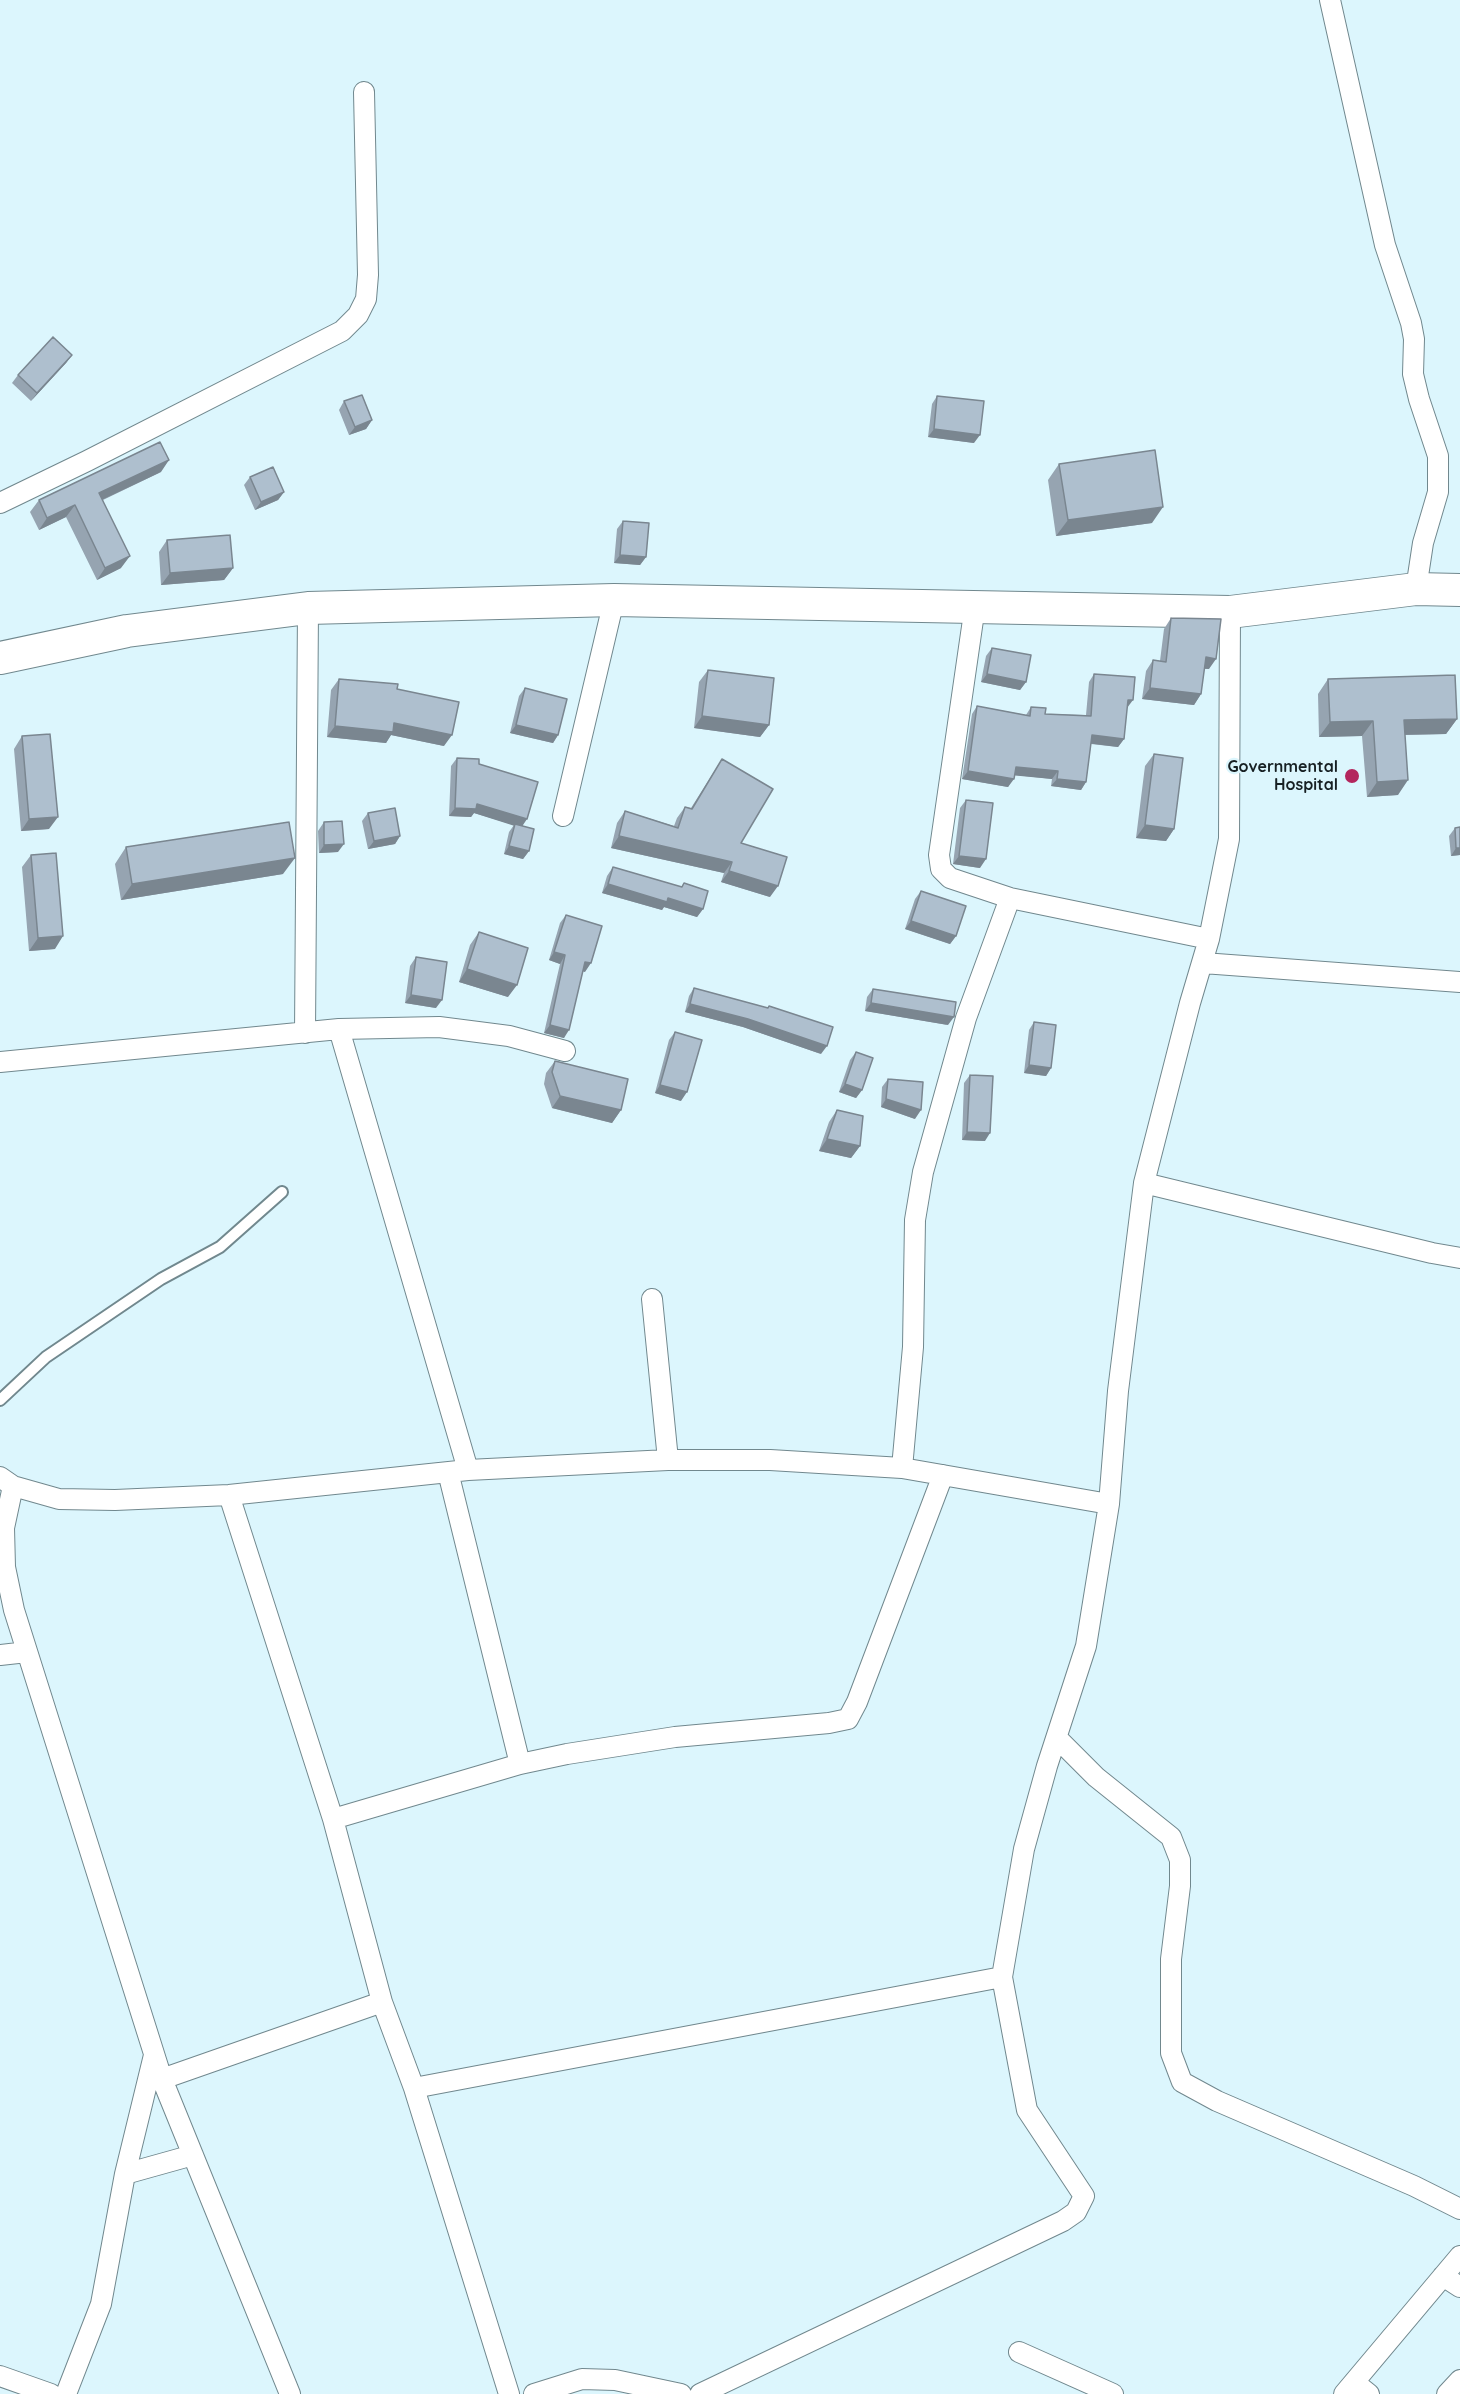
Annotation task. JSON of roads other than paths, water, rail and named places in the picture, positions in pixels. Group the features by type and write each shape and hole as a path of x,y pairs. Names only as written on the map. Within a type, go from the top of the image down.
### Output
{"main road":[{"path":"0,658 127,631 308,608 614,600 1230,612 1416,589 1460,590"}],"street":[{"path":"1330,0 1385,245 1411,323 1413,374 1438,456 1438,492 1423,543 1416,589"},
{"path":"0,503 342,331 358,315 366,299 368,275 364,92"},
{"path":"562,816 614,600"},
{"path":"975,606 939,855 941,869 950,878 1011,898 1209,939"},
{"path":"305,1033 308,608"},
{"path":"700,2394 1063,2221 1076,2212 1084,2196 1027,2110 1002,1977 1024,1849 1086,1646 1109,1504 1118,1391 1144,1183 1190,1003 1209,939 1229,839 1230,612"},
{"path":"902,1468 914,1347 915,1220 923,1172 966,1018 1011,898"},
{"path":"1203,963 1460,982"},
{"path":"0,1062 339,1029 439,1028 509,1036 565,1052"},
{"path":"339,1029 468,1470"},
{"path":"1144,1183 1460,1258"},
{"path":"652,1299 668,1460"},
{"path":"290,2394 162,2079 27,1652 14,1610 5,1567 6,1482 59,1499 115,1500 229,1495 468,1470 668,1460 770,1460 902,1468 1109,1504"},
{"path":"448,1472 520,1764"},
{"path":"333,1819 520,1764 675,1737 848,1719 857,1702 943,1475"},
{"path":"229,1495 333,1819 382,2002 414,2088 509,2394"},
{"path":"0,1655 27,1652"},
{"path":"1057,1738 1096,1777 1171,1838 1180,1860 1180,1886 1171,1959 1171,2053 1182,2082 1217,2101 1424,2191 1460,2209"},
{"path":"414,2088 1002,1977"},
{"path":"162,2079 382,2002"},
{"path":"66,2394 101,2304 125,2174 154,2054"},
{"path":"125,2174 193,2155"},
{"path":"1356,2390 1460,2256"},
{"path":"1443,2276 1460,2287"},
{"path":"1019,2352 1113,2394"},
{"path":"0,2376 51,2394"},
{"path":"534,2394 582,2379 615,2380 681,2394"},
{"path":"1447,2394 1460,2380"}],"lane":[{"path":"0,1400 46,1357 161,1279 220,1247 282,1192"}],"place":[{"name":"Governmental Hospital","path":"1352,776"}]}
